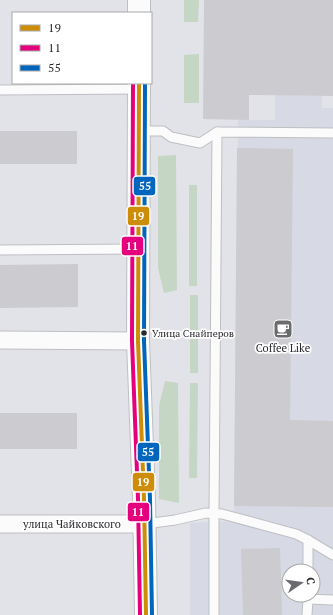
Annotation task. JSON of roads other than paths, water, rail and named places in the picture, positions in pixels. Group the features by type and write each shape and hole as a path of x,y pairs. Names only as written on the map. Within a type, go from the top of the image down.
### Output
{"main road":[{"path":"139,0 139,12"},
{"path":"139,86 138,341 145,524 146,615"}],"street":[{"path":"0,340 138,341"},
{"name":"улица Чайковского","path":"0,524 145,524"}],"lane":[{"path":"0,90 139,86"},
{"path":"138,131 163,131 171,137 200,143 217,132 333,133"},
{"path":"214,615 217,132"},
{"path":"0,250 138,249"},
{"path":"145,524 175,520 199,514 214,513 230,515 296,534 333,555"},
{"path":"308,540 308,563"},
{"path":"321,599 333,600"},
{"path":"308,603 308,615"}],"place":[{"name":"Coffee Like","path":"283,329"},
{"name":"Улица Снайперов","path":"144,333"}]}
